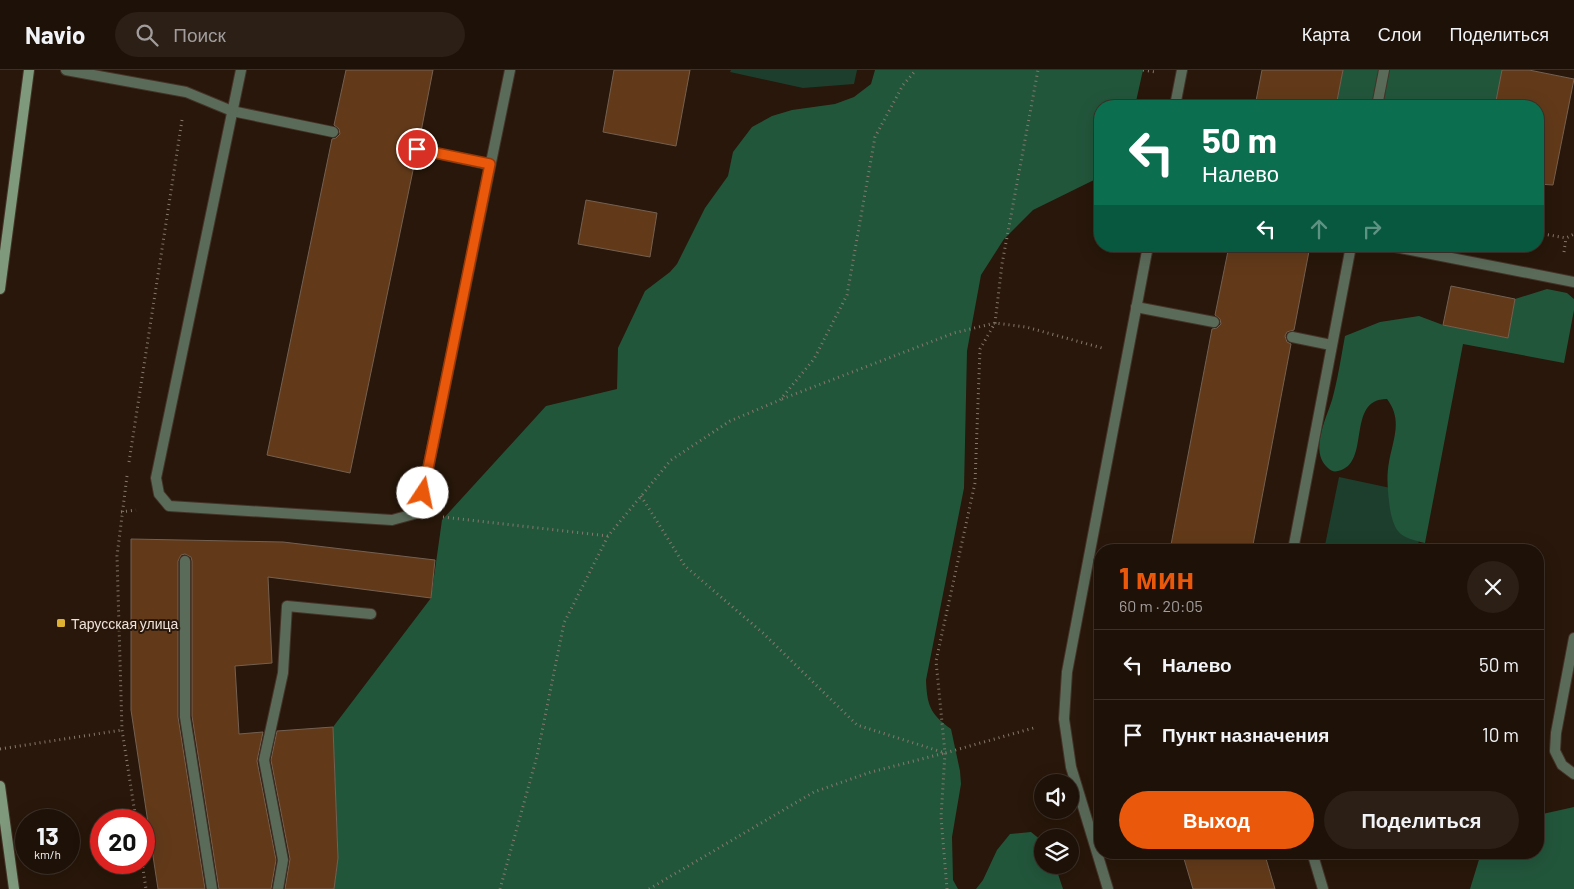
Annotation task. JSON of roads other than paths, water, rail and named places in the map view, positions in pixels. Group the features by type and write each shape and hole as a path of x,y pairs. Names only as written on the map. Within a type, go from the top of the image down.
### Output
{"main road":[{"path":"0,289 29,70"},
{"path":"0,786 14,889"}],"lane":[{"path":"66,70 186,92 232,111 333,132"},
{"path":"241,70 156,478 159,494 169,506 392,520 414,514 423,493 510,70"},
{"path":"1176,100 1182,70"},
{"path":"1378,100 1384,70"},
{"path":"417,149 490,164"},
{"path":"1094,843 1071,767 1064,719 1067,672 1147,252"},
{"path":"1293,544 1350,252"},
{"path":"1421,252 1574,282"},
{"path":"1136,307 1214,322"},
{"path":"1292,337 1332,345"},
{"path":"185,562 185,717 212,889"},
{"path":"278,889 283,860 264,760 282,673 287,606 371,614"},
{"path":"1574,638 1556,733 1555,751 1562,765 1574,774"},
{"path":"1099,859 1108,889"},
{"path":"1314,859 1323,889"}],"place":[{"name":"Тарусская улица","path":"61,623"}]}
